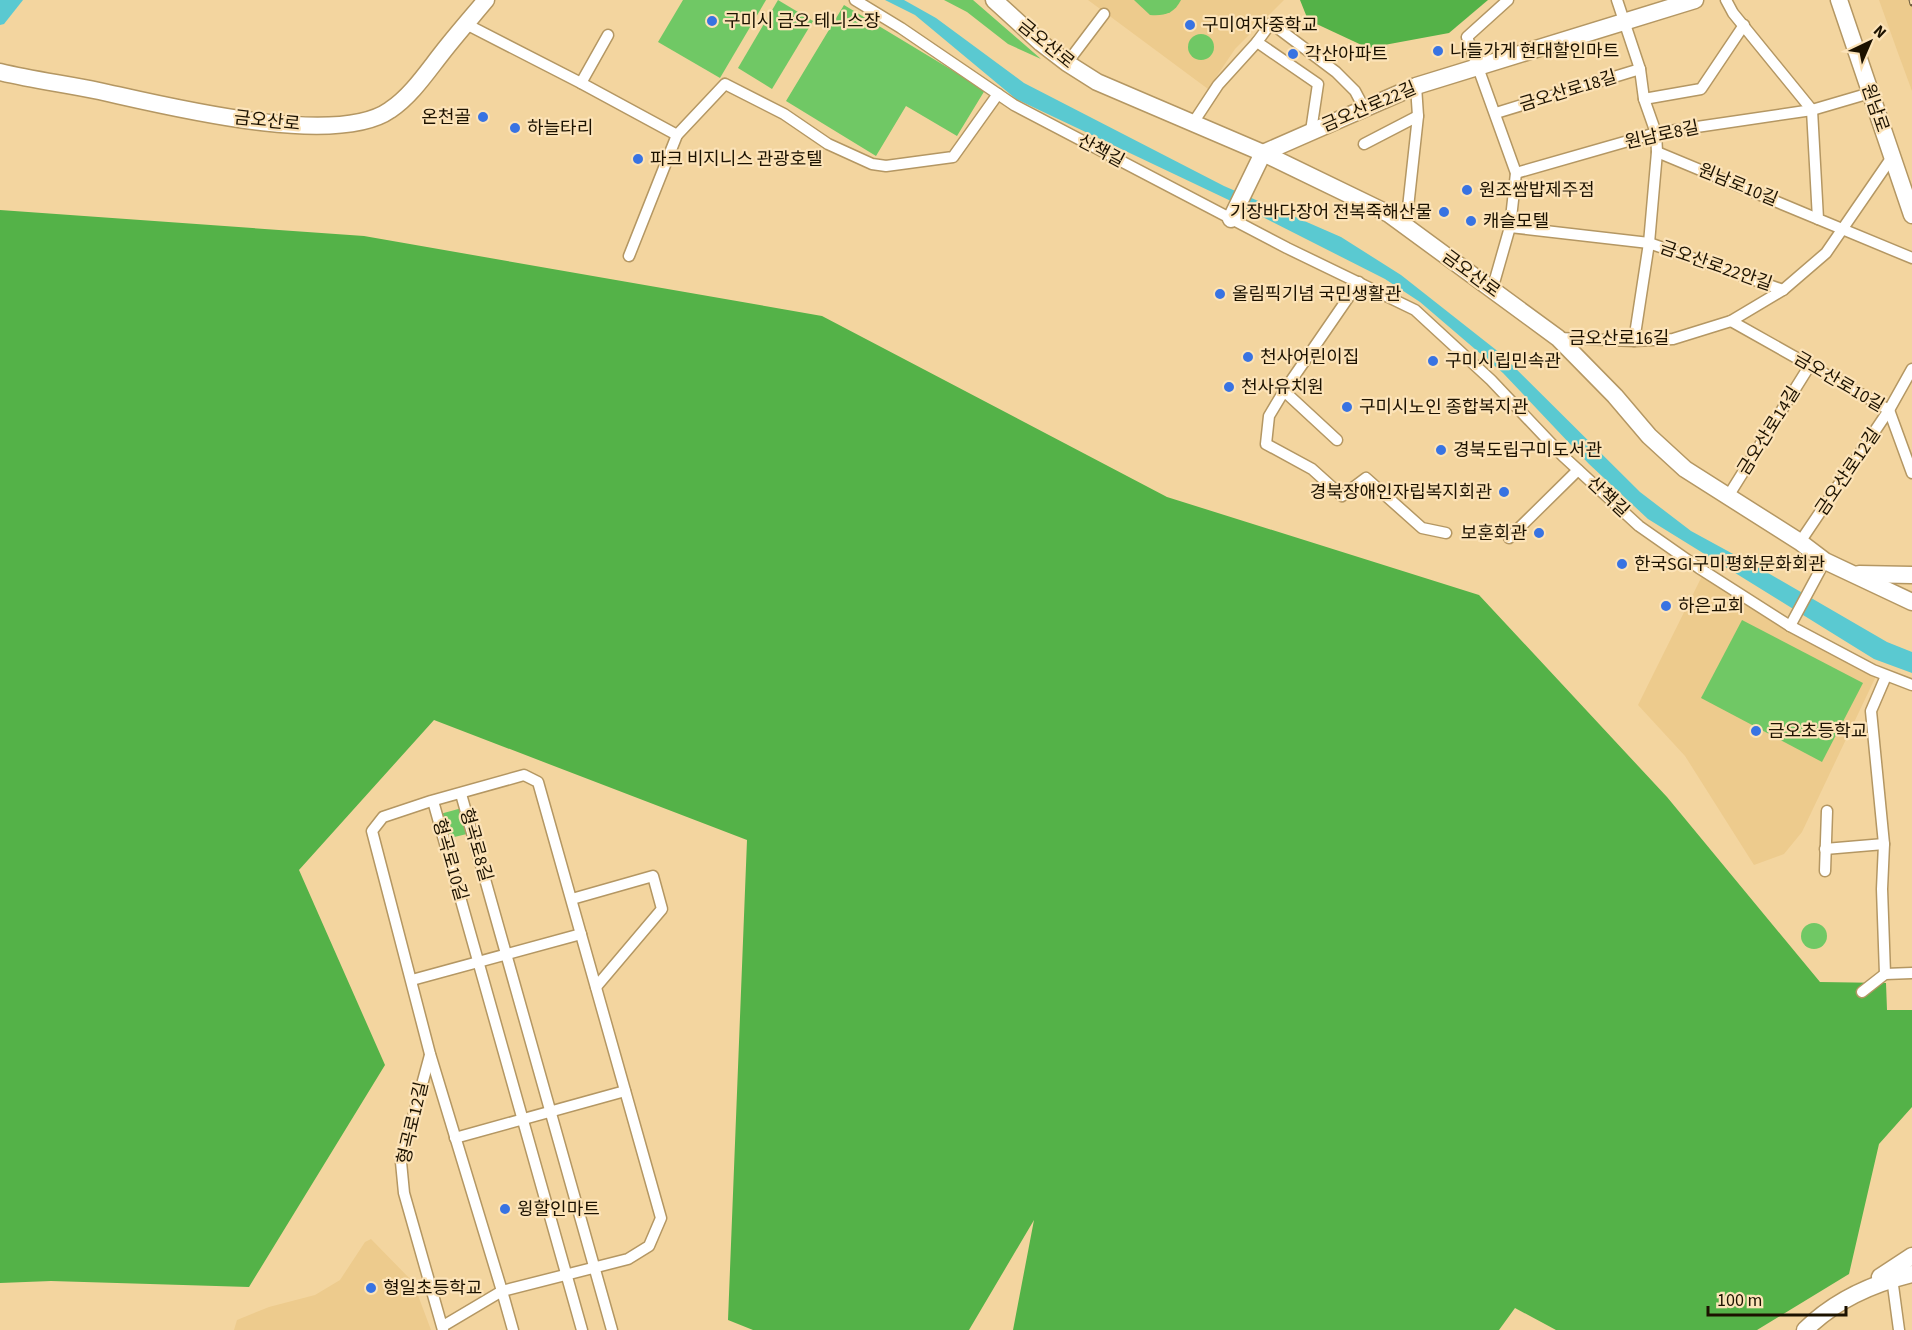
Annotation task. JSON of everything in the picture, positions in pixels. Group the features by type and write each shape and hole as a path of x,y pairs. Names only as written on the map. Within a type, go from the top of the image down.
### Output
{"street":[{"name":"금오산로","path":"0,72 98,91 188,112 296,125 353,124 390,111 423,77 486,0"},
{"name":"산책길","path":"855,0 901,27 1024,110 1287,248 1415,310 1491,380 1578,470 1639,526 1790,626 1886,676 1912,685"},
{"name":"금오산로","path":"994,0 1041,44 1097,82 1263,153 1389,214 1558,338 1603,384 1648,436 1685,469 1727,498 1800,542 1825,561 1912,602"},
{"path":"1478,66 1467,37 1509,0"},
{"path":"1617,0 1623,21"},
{"name":"금오산로22길","path":"1263,153 1416,86 1695,0"},
{"path":"1726,0 1733,13 1812,110 1818,219 1912,258"},
{"name":"원남로","path":"1839,0 1912,215"},
{"path":"1068,63 1104,14"},
{"name":"금오산로22안길","path":"1623,21 1640,69 1644,99 1656,133 1657,152 1649,243 1634,341"},
{"path":"1193,123 1218,85 1271,23 1336,72 1355,91 1364,108"},
{"path":"466,24 677,135"},
{"path":"1644,99 1701,88 1744,25"},
{"path":"581,83 608,34"},
{"path":"1257,42 1318,84 1311,131"},
{"name":"금오산로18길","path":"1478,66 1516,173 1510,227 1492,290"},
{"name":"금오산로18길","path":"1496,113 1640,69"},
{"path":"629,256 677,135 725,84 784,114 828,144 872,164 886,166 953,157 998,94"},
{"path":"1406,226 1418,116 1416,86"},
{"name":"원남로8길","path":"1516,173 1656,133 1812,110 1870,93"},
{"path":"1364,144 1418,116"},
{"name":"원남로10길","path":"1657,152 1818,219"},
{"path":"1232,219 1263,153"},
{"name":"금오산로16길","path":"1558,338 1634,341 1673,339 1731,321 1782,290 1826,253 1892,157"},
{"path":"1510,227 1649,243"},
{"name":"금오산로22안길","path":"1649,243 1782,290"},
{"path":"1359,282 1269,416 1266,444 1312,469 1342,496 1366,478 1422,528 1446,533"},
{"name":"금오산로10길","path":"1731,321 1889,410 1912,473"},
{"name":"금오산로14길","path":"1727,498 1810,365"},
{"name":"금오산로12길","path":"1800,542 1889,410 1912,369"},
{"path":"1284,391 1336,440"},
{"path":"1509,538 1578,470"},
{"path":"1790,626 1825,561"},
{"path":"1851,573 1912,574"},
{"path":"1885,974 1882,889 1884,844 1871,711 1886,676"},
{"name":"형곡로8길","path":"595,1269 628,1258 650,1246 661,1218 538,782 524,775 461,794 612,1330"},
{"path":"433,801 461,794"},
{"name":"형곡로10길","path":"502,1291 430,1054 372,831 383,817 433,801 582,1330"},
{"path":"1824,872 1827,811"},
{"path":"1825,849 1884,844"},
{"path":"572,899 653,876 662,909 596,987"},
{"path":"412,980 581,934"},
{"path":"1862,992 1885,974 1912,973"},
{"name":"형곡로12길","path":"430,1054 401,1162 404,1193 443,1328"},
{"path":"455,1137 626,1091"},
{"path":"1805,1330 1832,1307 1912,1256"},
{"path":"443,1328 502,1291 595,1269"},
{"path":"1855,1293 1905,1277 1897,1329"},
{"path":"502,1291 513,1330"}],"shaded area":[{"name":"구미여자중학교","path":"1088,0 1284,0 1235,49 1208,89"},
{"path":"1879,0 1912,0 1912,91 1898,53"},
{"name":"금오초등학교","path":"1703,574 1877,674 1802,832 1784,854 1754,865 1685,756 1638,705"},
{"name":"형일초등학교","path":"371,1239 413,1282 431,1330 234,1330 237,1320 269,1307 315,1295 340,1280 365,1242"}],"green space":[{"name":"구미시 금오 테니스장","path":"683,0 766,0 720,78 658,42"},
{"path":"778,0 813,21 772,89 738,68"},
{"path":"944,0 973,0 1041,59 1008,44 967,12"},
{"path":"1134,0 1181,0 1172,11 1150,15"},
{"path":"1300,0 1488,0 1449,33 1368,48 1308,20"},
{"path":"844,5 985,90 957,136 906,106 876,156 786,101"},
{"path":"1201,34 1210,38 1214,47 1210,56 1201,60 1192,56 1188,47 1192,38"},
{"path":"0,210 364,236 822,316 1167,497 1479,595 1667,797 1820,982 1886,983 1887,1010 1912,1010 1912,1107 1879,1144 1849,1274 1757,1330 1556,1330 1515,1308 1499,1330 1013,1330 1034,1220 969,1330 753,1330 728,1320 747,840 434,720 299,870 385,1065 249,1287 51,1281 0,1283"},
{"path":"1742,620 1863,683 1822,762 1701,698"},
{"path":"462,808 471,833 446,839 440,814"},
{"path":"1814,923 1823,927 1827,936 1823,945 1814,949 1805,945 1801,936 1805,927"}],"water":[{"path":"0,0 23,0 4,24 0,25"},
{"path":"885,0 904,0 936,18 1024,83 1224,186 1341,237 1401,275 1500,353 1640,492 1691,531 1887,642 1912,652 1912,673 1874,659 1648,519 1589,464 1503,373 1420,302 1385,279 1233,202 1016,99 915,15"}],"railway":[{"path":"1911,0 1912,4"}],"place":[{"name":"구미시 금오 테니스장","path":"712,21"},
{"name":"구미여자중학교","path":"1190,25"},
{"name":"나들가게 현대할인마트","path":"1438,51"},
{"name":"각산아파트","path":"1293,54"},
{"name":"온천골","path":"483,117"},
{"name":"하늘타리","path":"515,128"},
{"name":"파크 비지니스 관광호텔","path":"638,159"},
{"name":"원조쌈밥제주점","path":"1467,190"},
{"name":"기장바다장어 전복죽해산물","path":"1444,212"},
{"name":"캐슬모텔","path":"1471,221"},
{"name":"올림픽기념 국민생활관","path":"1220,294"},
{"name":"천사어린이집","path":"1248,357"},
{"name":"구미시립민속관","path":"1433,361"},
{"name":"천사유치원","path":"1229,387"},
{"name":"구미시노인 종합복지관","path":"1347,407"},
{"name":"경북도립구미도서관","path":"1441,450"},
{"name":"경북장애인자립복지회관","path":"1504,492"},
{"name":"보훈회관","path":"1539,533"},
{"name":"한국SGI구미평화문화회관","path":"1622,564"},
{"name":"하은교회","path":"1666,606"},
{"name":"금오초등학교","path":"1756,731"},
{"name":"윙할인마트","path":"505,1209"},
{"name":"형일초등학교","path":"371,1288"}]}
